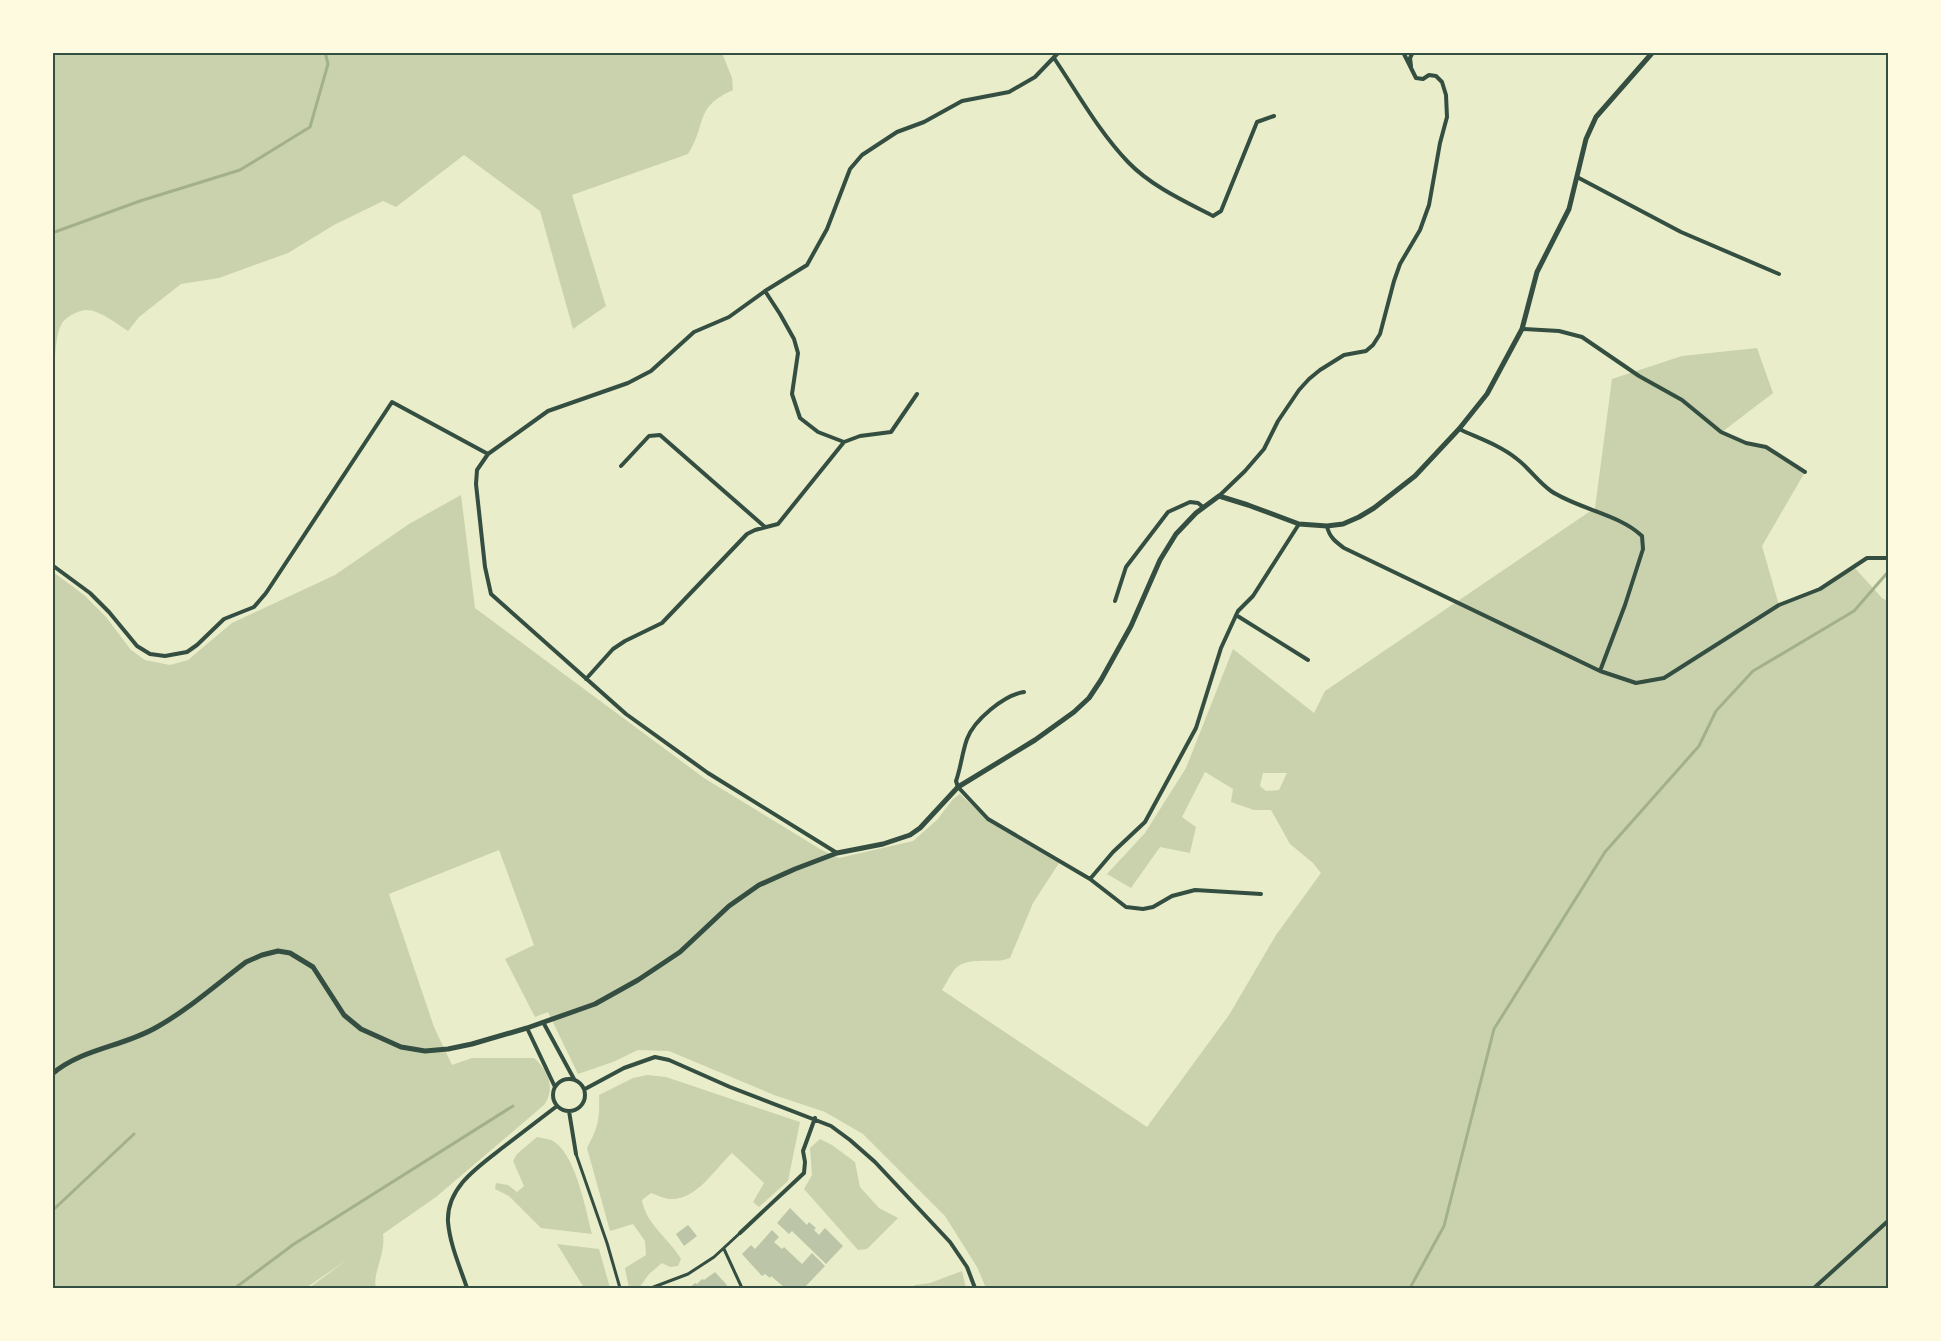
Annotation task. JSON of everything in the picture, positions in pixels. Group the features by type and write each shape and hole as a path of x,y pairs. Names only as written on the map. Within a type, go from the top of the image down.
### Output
{"street":[{"path":"837,853 708,773 626,714 491,594 485,567 476,484 477,470 488,454 548,411 628,383 651,370 694,332 729,317 807,265 827,229 850,169 862,155 897,132 924,122 962,101 1009,92 1035,77 1059,52"},
{"path":"52,1074 75,1058 157,1028 246,962 278,951 302,958 313,968 344,1015 361,1029 401,1047 425,1051 448,1049 527,1028 595,1004 638,980 680,952 729,906 759,885 837,853 883,844 910,835 920,828 958,787 1035,740 1074,712 1089,698 1131,626 1160,560 1176,534 1185,523 1219,496 1245,471 1264,449 1278,421 1299,390 1309,380 1344,355 1366,351 1380,334 1394,281 1420,230 1429,205 1447,117 1446,95 1442,82 1436,76 1416,78 1403,52"},
{"path":"1413,52 1410,58 1413,73"},
{"path":"1219,496 1299,525 1327,526 1343,524 1374,508 1415,476 1459,429 1487,394 1522,329 1537,272 1569,209 1586,139 1596,117 1653,52"},
{"path":"1054,57 1112,144 1130,164 1153,183 1213,216 1221,211 1257,122 1274,116"},
{"path":"1577,177 1681,232 1779,274"},
{"path":"765,291 794,339 798,353 792,394 800,418 818,432 844,442"},
{"path":"1522,329 1559,331 1582,337 1639,376 1682,400 1721,432 1746,443 1766,447 1805,472"},
{"path":"586,679 613,650 625,641 662,623 747,534 778,524 844,442 860,436 891,432 917,394"},
{"path":"52,565 90,593 137,646 150,654 165,656 187,652 224,619 254,607 266,593 392,402 488,454"},
{"path":"1459,429 1504,449 1551,490 1633,527 1642,536 1643,549 1600,671"},
{"path":"621,466 649,436 660,435 766,527"},
{"path":"1115,601 1126,567 1168,513 1190,502 1204,507"},
{"path":"1090,879 1113,852 1145,822 1167,785 1196,728 1221,648 1236,615 1253,596 1299,525"},
{"path":"1327,526 1328,533 1344,548 1600,671 1636,683 1664,678 1779,605 1820,588 1867,558 1888,558"},
{"path":"1236,615 1308,660"},
{"path":"1024,692 1004,699 974,728 967,738 956,781 958,787 988,819 1090,879 1116,900 1132,909 1154,907 1172,896 1195,890 1261,894"},
{"path":"527,1028 555,1087 554,1099 557,1106 569,1111 579,1108 583,1104 585,1089 574,1079 543,1022"},
{"path":"585,1089 624,1068 655,1057 669,1060 730,1087 831,1126 875,1162 950,1242 967,1267 975,1288"},
{"path":"555,1087 561,1080 574,1079"},
{"path":"467,1288 450,1238 448,1211 455,1193 473,1172 557,1106"},
{"path":"569,1111 576,1154 620,1288"},
{"path":"651,1288 688,1274 723,1249 804,1173 803,1151 815,1118"},
{"path":"1814,1288 1888,1221"},
{"path":"723,1249 741,1288"}],"green space":[{"path":"53,52 722,53 732,78 733,90 720,97 706,110 688,154 572,195 606,306 573,329 540,211 464,155 396,207 383,201 334,225 288,253 219,278 181,284 139,317 128,331 97,312 83,310 70,316 62,323 57,341 53,412"},
{"path":"1757,348 1773,393 1722,432 1746,443 1766,447 1805,472 1762,546 1779,605 1820,589 1854,567 1882,598 1888,601 1888,1288 986,1288 977,1267 945,1216 863,1134 825,1112 774,1095 669,1051 638,1050 613,1062 578,1074 548,1012 535,1017 505,959 534,945 499,850 389,894 434,1027 452,1065 472,1058 534,1058 543,1068 549,1080 548,1099 544,1105 436,1197 383,1234 383,1249 376,1276 376,1288 309,1288 348,1259 306,1288 53,1288 53,572 84,595 106,617 131,650 145,660 170,665 188,660 232,623 335,575 409,524 461,495 475,608 704,778 820,849 839,858 913,841 937,820 953,799 960,794 990,822 1059,863 1033,903 1010,958 967,962 953,971 942,990 1147,1127 1229,1015 1276,935 1321,873 1313,863 1290,844 1271,810 1254,810 1231,802 1233,789 1205,772 1182,817 1196,827 1190,853 1160,847 1131,888 1107,874 1145,833 1186,768 1233,649 1314,713 1325,691 1595,508 1612,379 1682,356","holes":["1263,773 1287,773 1279,790 1266,791 1260,786"]},
{"path":"647,1075 666,1077 800,1122 788,1181 759,1207 753,1202 764,1183 732,1153 704,1183 688,1195 669,1199 651,1193 642,1200 648,1217 681,1259 678,1266 670,1267 662,1263 649,1274 639,1288 629,1288 625,1268 646,1255 645,1241 633,1224 610,1231 587,1148 598,1123 599,1095 633,1078"},
{"path":"537,1137 551,1140 567,1156 583,1197 592,1234 541,1228 509,1196 495,1189 496,1183 508,1185 517,1192 524,1186 513,1161 517,1154"},
{"path":"820,1139 855,1162 860,1187 879,1208 898,1218 867,1249 858,1250 804,1189 812,1175 810,1148"},
{"path":"557,1244 599,1249 610,1288 584,1288"},
{"path":"962,1271 966,1288 912,1288 915,1285 930,1283"}],"building":[{"path":"790,1208 807,1225 809,1222 816,1228 814,1230 819,1235 825,1228 843,1246 826,1264 792,1231 789,1234 777,1223"},
{"path":"688,1225 697,1236 684,1246 676,1234"},
{"path":"772,1230 779,1237 774,1242 782,1249 784,1247 802,1264 812,1253 825,1266 804,1288 785,1288 771,1276 770,1278 765,1274 762,1276 742,1254 751,1245 755,1249"},
{"path":"715,1272 727,1285 724,1288 689,1288 695,1283 697,1284"}],"waterway":[{"path":"52,233 140,201 240,170 310,127 328,64 325,52"},
{"path":"1410,1288 1444,1226 1494,1029 1605,852 1699,746 1716,711 1753,671 1854,611 1888,572"},
{"path":"235,1288 294,1244 513,1106"},
{"path":"52,1211 134,1134"}]}
